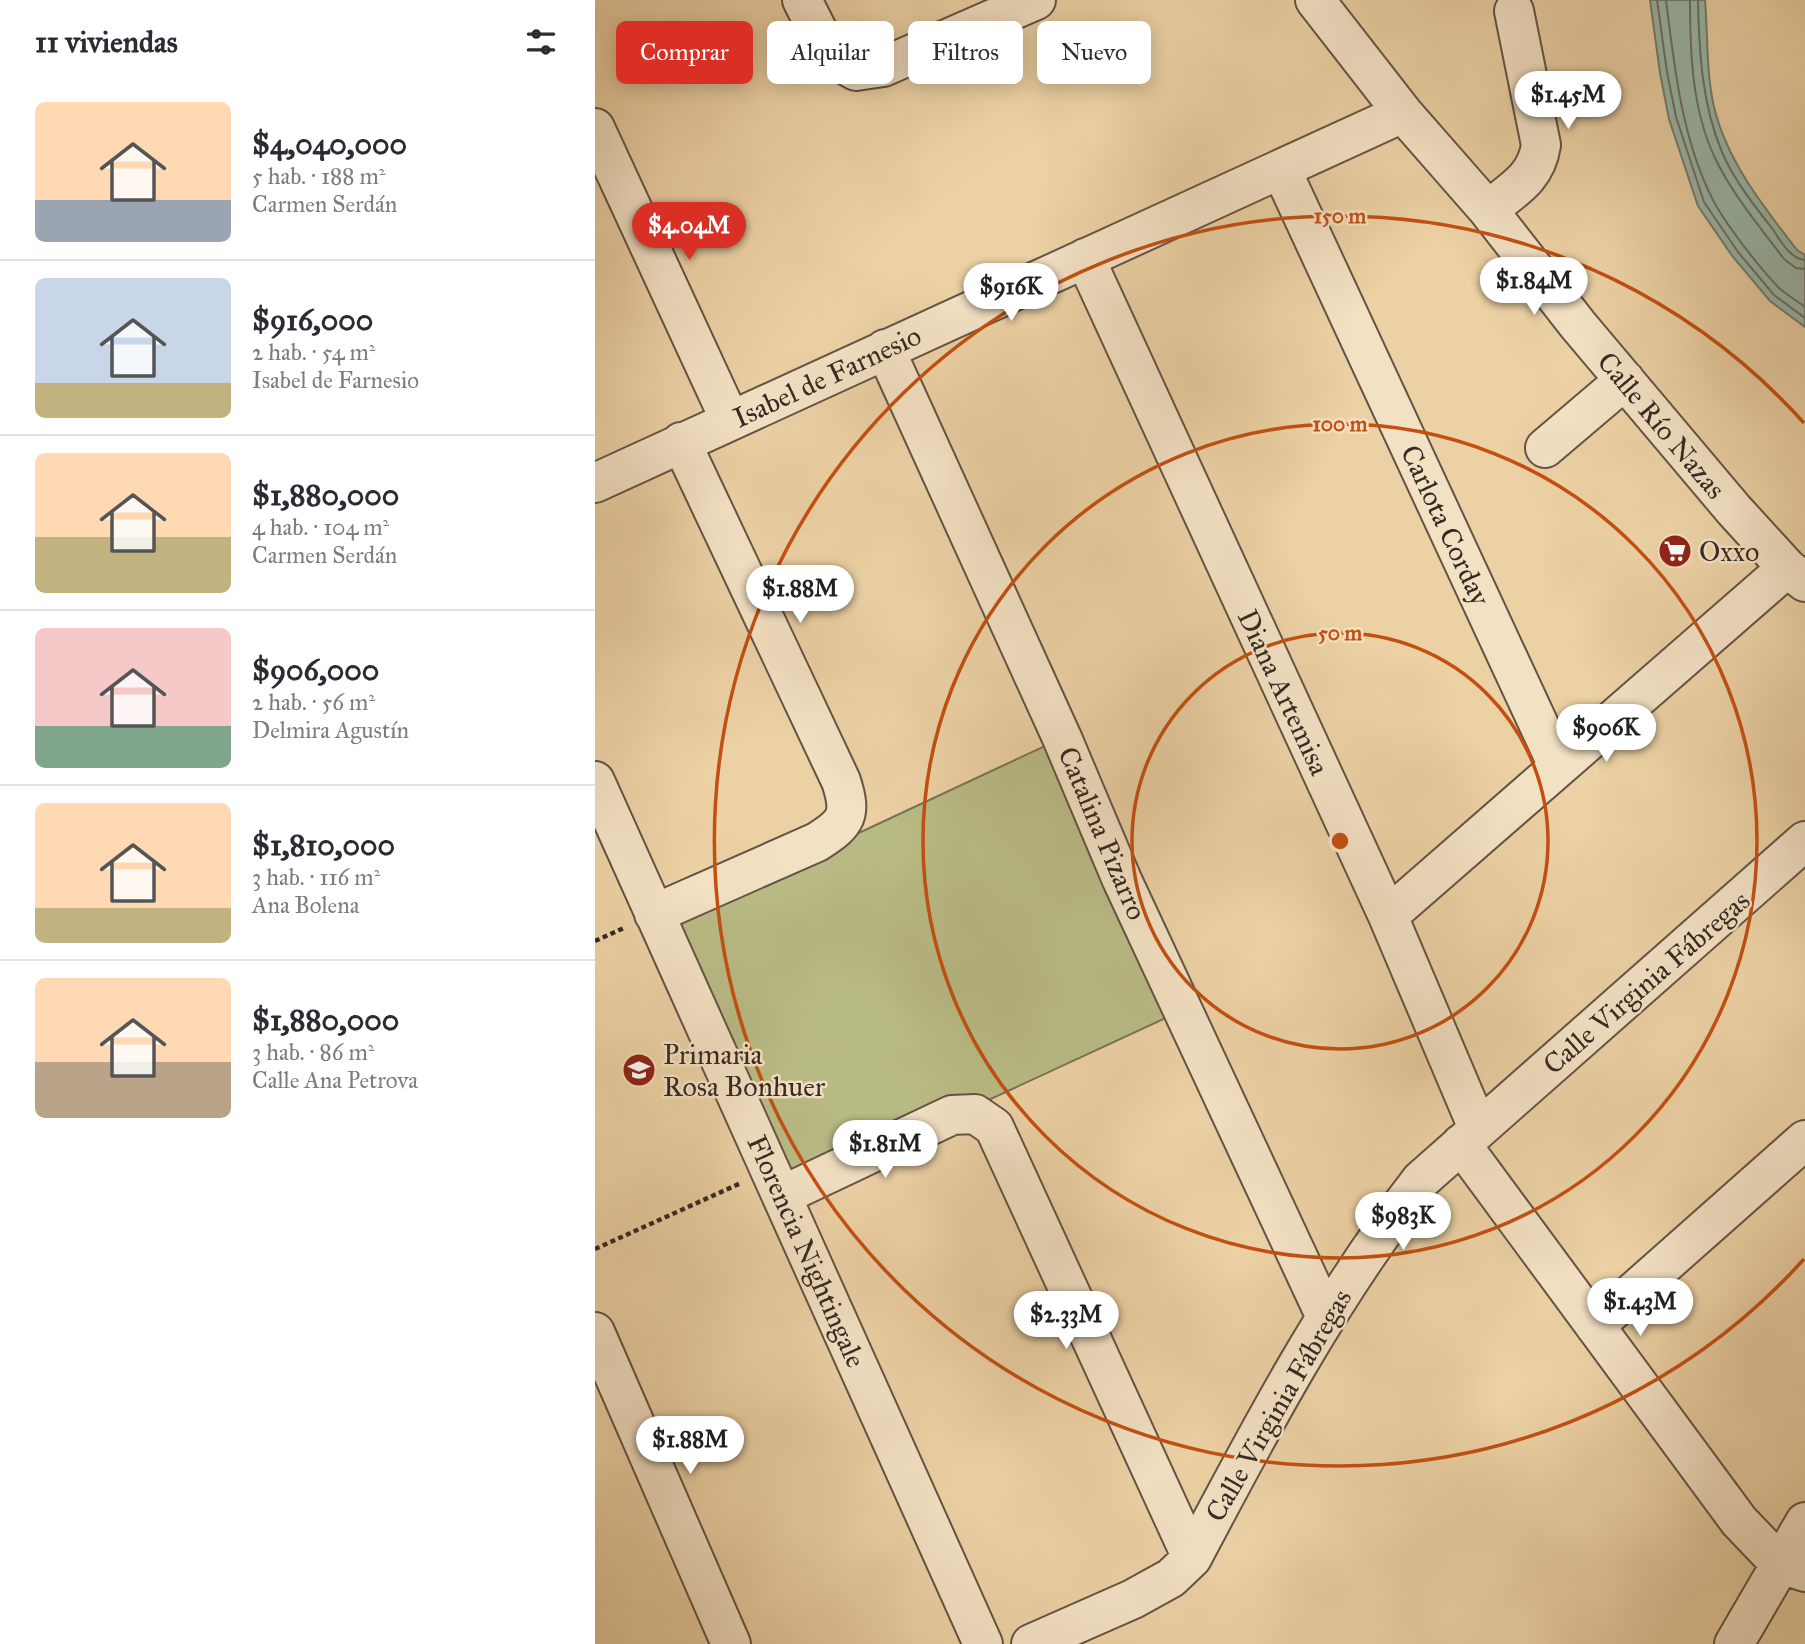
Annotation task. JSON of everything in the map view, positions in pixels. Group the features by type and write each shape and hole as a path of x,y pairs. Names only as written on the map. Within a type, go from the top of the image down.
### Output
{"street":[{"path":"802,0 831,57 856,71 883,68 1036,0"},
{"name":"Calle Río Nazas","path":"1315,0 1403,113 1488,211 1625,380 1734,510 1796,575"},
{"path":"1488,211 1532,173 1539,161 1541,145 1514,10"},
{"name":"Isabel de Farnesio","path":"595,482 1403,113"},
{"path":"595,128 730,421"},
{"name":"Carlota Corday","path":"1281,169 1558,766"},
{"name":"Diana Artemisa","path":"1085,258 1388,916 1470,1136 1595,1326 1738,1521 1793,1568"},
{"name":"Catalina Pizarro","path":"885,349 1057,726 1122,880 1325,1315"},
{"path":"1545,448 1625,380"},
{"path":"654,914 817,842 835,830 845,819 848,803 841,781 681,442"},
{"path":"1388,916 1558,766 1796,575"},
{"name":"Florencia Nightingale","path":"595,781 983,1644"},
{"name":"Calle Virginia Fábregas","path":"1031,1644 1133,1599 1171,1578 1192,1558 1325,1315 1381,1231 1421,1180 1805,841"},
{"path":"783,1195 952,1115 975,1114 994,1127 1192,1558"},
{"path":"1595,1326 1805,1140"},
{"path":"595,1332 731,1644"},
{"path":"1734,1644 1793,1568 1805,1522"}],"path":[{"path":"595,1250 746,1181 783,1195"}],"green space":[{"path":"1062,738 1183,1010 783,1195 654,914 863,831"}],"water":[{"path":"1650,0 1705,0 1710,80 1720,127 1748,182 1797,250 1805,255 1805,327 1770,301 1733,257 1698,206 1669,119"}],"place":[{"name":"Oxxo","path":"1675,551"},
{"name":"Primaria Rosa Bonhuer","path":"639,1070"}]}
